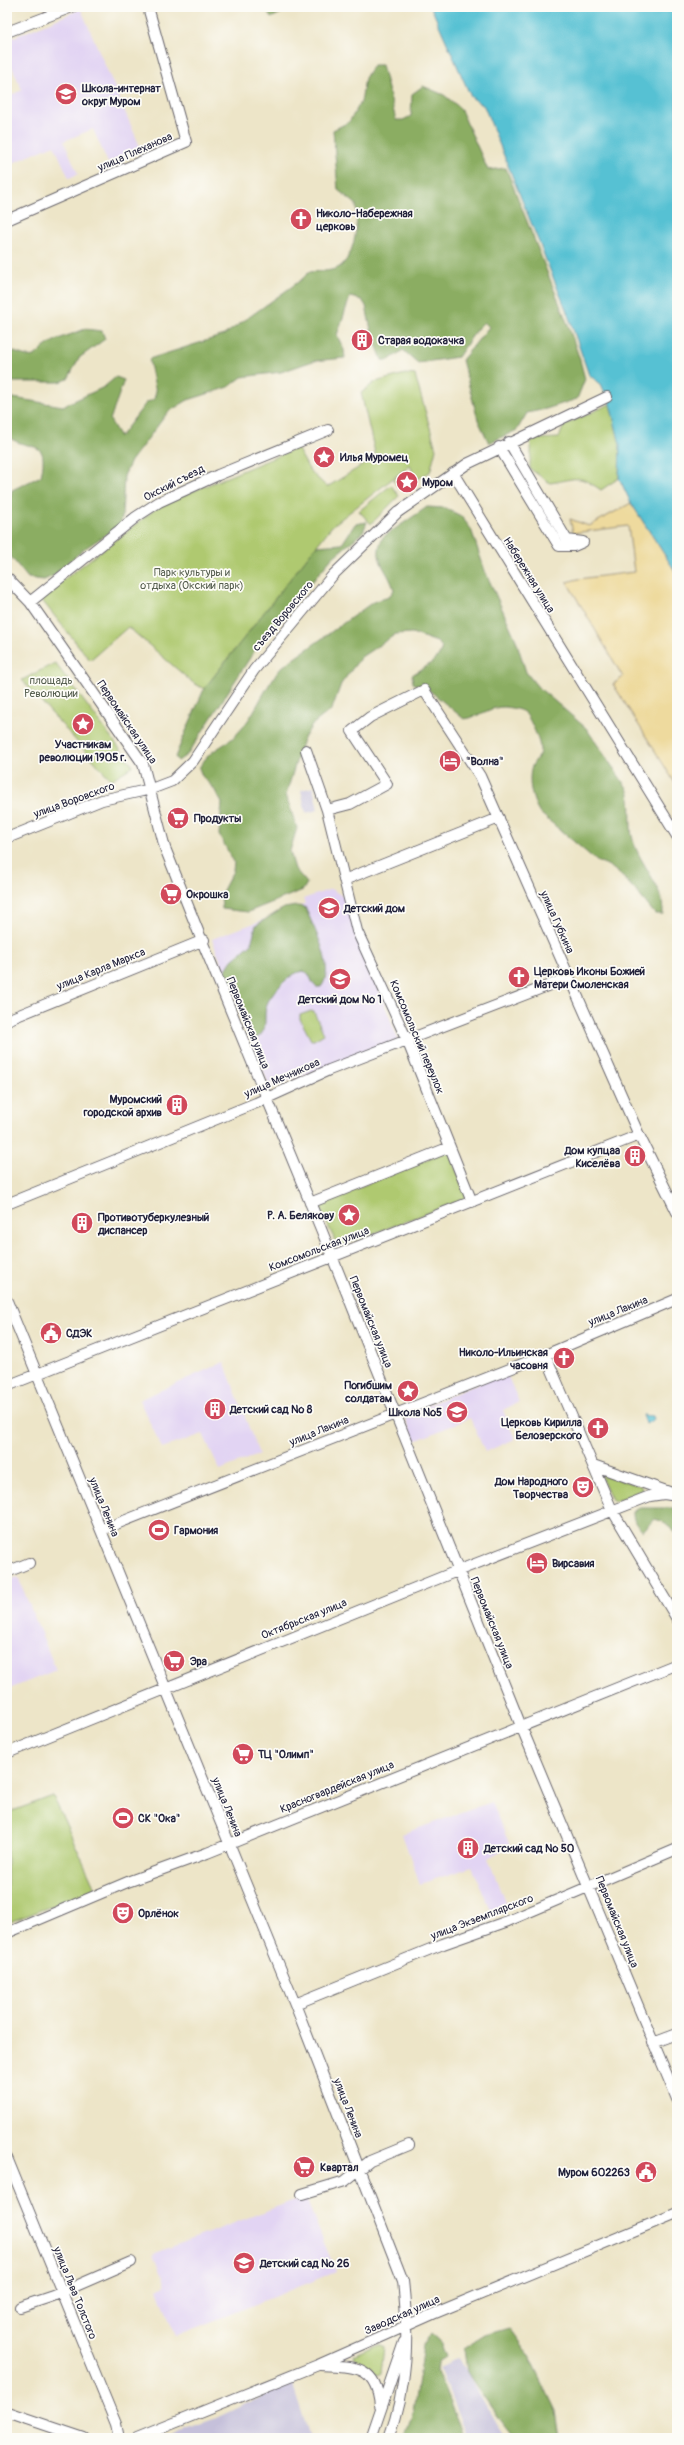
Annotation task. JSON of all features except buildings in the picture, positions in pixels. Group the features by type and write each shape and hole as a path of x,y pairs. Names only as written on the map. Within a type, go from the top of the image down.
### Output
{"street":[{"path":"7,32 72,7"},
{"name":"улица Плеханова","path":"7,220 186,142 148,7"},
{"path":"453,472 509,442 607,397"},
{"name":"Окский съезд","path":"30,602 136,517 159,502 328,430"},
{"path":"499,447 559,546 583,542 567,540 509,442"},
{"name":"съезд Воровского","path":"151,789 172,781 193,761 254,670 333,575 398,512 453,472"},
{"name":"Набережная улица","path":"453,472 677,836"},
{"name":"Первомайская улица","path":"7,578 30,602 143,764 151,789 165,848 266,1098 332,1256 457,1570 521,1726 590,1886 677,2099"},
{"name":"улица Губкина","path":"327,810 350,804 387,784 352,731 370,718 424,690 480,776 568,978 639,1135 677,1212"},
{"name":"Комсомольский переулок","path":"306,750 327,810 357,931 407,1040 472,1202"},
{"name":"улица Воровского","path":"7,838 102,800 151,789"},
{"path":"344,880 498,818"},
{"name":"улица Карла Маркса","path":"7,1020 203,940"},
{"name":"улица Мечникова","path":"7,1204 407,1040 568,978"},
{"name":"Комсомольская улица","path":"7,1386 639,1135"},
{"path":"310,1203 450,1147"},
{"name":"улица Лакина","path":"101,1530 545,1354 677,1299"},
{"name":"улица Ленина","path":"7,1301 295,2004 403,2281 407,2330 405,2372 400,2404 389,2438"},
{"path":"545,1354 612,1510 677,1619"},
{"path":"593,1465 677,1495"},
{"name":"Октябрьская улица","path":"7,1753 457,1570 612,1510 650,1496 664,1494 677,1495"},
{"path":"7,1572 29,1563"},
{"name":"Красногвардейская улица","path":"7,1933 677,1664"},
{"name":"улица Экземплярского","path":"295,2004 443,1944 508,1921 677,1849"},
{"path":"653,2043 677,2034"},
{"path":"302,2194 345,2181 370,2161 409,2145"},
{"name":"улица Льва Толстого","path":"7,2158 116,2424 119,2438"},
{"name":"Заводская улица","path":"137,2438 407,2330 677,2212"},
{"path":"20,2307 61,2292 131,2262"},
{"path":"371,2438 407,2330"},
{"path":"318,2365 346,2367 367,2374 373,2378 379,2391 380,2412"},
{"path":"395,2368 401,2366 405,2372"},
{"path":"7,2412 84,2438"}],"shaded area":[{"name":"Школа-интернат округ Муром","path":"81,9 141,149 108,163 93,129 64,141 78,174 69,178 54,145 8,165 7,97 22,90 7,55 7,40"},
{"path":"313,787 318,810 306,813 301,790"},
{"path":"331,889 344,897 398,1040 270,1088 212,939 305,904 303,899"},
{"path":"224,1362 259,1454 220,1470 203,1434 162,1448 139,1400"},
{"name":"Школа №5","path":"506,1372 519,1402 503,1410 515,1439 485,1452 470,1418 415,1441 404,1415"},
{"path":"18,1577 56,1670 7,1690 7,1581"},
{"path":"492,1802 510,1846 488,1858 507,1908 492,1913 472,1867 420,1884 402,1834"},
{"name":"Детский сад № 26","path":"305,2196 336,2272 175,2336 158,2289 165,2285 153,2254"},
{"path":"459,2358 504,2438 467,2438 439,2367"},
{"path":"292,2382 310,2438 170,2438 185,2429 214,2419"}],"green space":[{"path":"265,7 293,7 271,18"},
{"path":"373,65 382,65 396,120 403,120 411,116 412,94 423,86 444,95 460,108 488,170 506,168 568,325 580,360 585,379 577,399 546,409 527,413 517,430 489,443 478,420 462,360 489,327 484,322 477,329 458,357 418,363 403,350 389,360 382,360 371,330 366,306 362,300 350,297 337,335 344,350 345,358 313,361 281,372 242,377 229,387 188,400 168,412 131,461 124,476 122,518 119,526 84,549 53,576 44,580 28,578 7,552 7,514 12,490 41,476 43,455 36,447 15,441 7,436 7,397 63,406 104,387 116,377 124,380 110,420 120,437 146,403 154,399 156,392 149,359 224,335 301,280 309,272 331,270 342,265 347,259 353,244 357,211 356,204 338,190 333,130 349,122 361,102 365,78"},
{"path":"85,329 102,331 105,339 79,358 68,379 60,382 7,382 7,349 26,356 35,355 56,340"},
{"name":"Парк культуры и отдыха (Окский парк)","path":"405,374 415,375 436,449 430,472 416,480 410,465 332,526 204,689 192,682 128,627 90,660 40,598 162,504 297,448 310,471 327,487 376,457 361,393 375,382"},
{"path":"610,404 620,444 619,478 601,490 581,479 550,483 530,469 530,442 537,439 559,438 564,425"},
{"path":"407,469 405,481 399,489 393,480"},
{"path":"391,485 399,496 371,524 359,511"},
{"path":"427,507 445,508 461,516 471,529 485,571 516,640 526,672 537,686 586,728 627,788 630,800 633,840 636,849 660,894 663,914 655,914 621,875 605,864 598,862 540,813 531,791 530,778 532,766 539,754 540,747 535,731 525,713 515,709 500,707 494,708 474,717 464,719 429,690 413,683 412,675 426,667 438,657 442,647 437,642 412,633 396,634 361,657 341,684 332,709 313,724 303,739 286,795 297,828 290,851 295,869 307,883 303,890 248,912 222,909 221,894 233,871 234,862 219,835 222,803 214,789 202,776 199,768 203,761 211,753 229,741 242,728 254,711 269,684 282,667 373,602 389,597 394,590 380,559 379,552 383,537"},
{"path":"367,522 363,532 332,558 255,650 188,754 178,761 175,757 204,689 316,546 342,544 355,524"},
{"name":"площадь Революции","path":"55,663 133,766 111,780 22,680"},
{"path":"297,906 305,907 318,936 325,959 325,979 321,987 316,987 306,972 295,973 289,977 269,1000 266,1009 265,1027 257,1038 253,1038 245,1028 236,997 225,971 232,960 251,944 256,925 284,908"},
{"path":"311,1011 314,1012 324,1034 314,1040 311,1040 300,1019 300,1015"},
{"path":"449,1150 467,1198 338,1247 318,1204"},
{"path":"603,1475 641,1486 642,1490 616,1501 612,1500 601,1476"},
{"path":"640,1508 677,1508 677,1534 662,1521 654,1519 643,1531 638,1527 633,1517 633,1511"},
{"path":"53,1796 96,1890 7,1923 7,1813"},
{"path":"509,2328 530,2357 556,2411 560,2438 514,2438 501,2422 467,2372 464,2348 485,2335"},
{"path":"431,2333 440,2341 446,2357 438,2362 437,2371 464,2438 404,2438 413,2412 423,2346"},
{"path":"378,2344 384,2347 381,2373 378,2375 361,2361 354,2358 353,2355"}],"sand":[{"path":"631,503 677,574 677,786 613,684 623,677 567,582 578,579 634,572 628,526 573,533 570,519 589,526"}],"water":[{"path":"431,7 677,7 677,574 631,503 619,478 620,444 610,404 601,384 589,375 567,312 484,106 471,97"},
{"path":"643,1415 653,1416 654,1419 646,1424"}],"place":[{"name":"Школа-интернат округ Муром","path":"66,94"},
{"name":"Николо-Набережная церковь","path":"301,219"},
{"name":"Старая водокачка","path":"362,340"},
{"name":"Илья Муромец","path":"324,457"},
{"name":"Муром","path":"407,482"},
{"name":"Участникам революции 1905 г.","path":"83,724"},
{"name":"\"Волна\"","path":"450,761"},
{"name":"Продукты","path":"178,818"},
{"name":"Окрошка","path":"171,894"},
{"name":"Детский дом","path":"329,908"},
{"name":"Церковь Иконы Божией Матери Смоленская","path":"519,977"},
{"name":"Детский дом № 1","path":"340,979"},
{"name":"Муромский городской архив","path":"177,1105"},
{"name":"Дом купцаа Киселёва","path":"635,1156"},
{"name":"Р. А. Белякову","path":"349,1215"},
{"name":"Противотуберкулезный диспансер","path":"82,1223"},
{"name":"СДЭК","path":"51,1333"},
{"name":"Николо-Ильинская часовня","path":"564,1358"},
{"name":"Погибшим солдатам","path":"408,1391"},
{"name":"Детский сад № 8","path":"215,1409"},
{"name":"Школа №5","path":"457,1412"},
{"name":"Церковь Кирилла Белозерского","path":"598,1428"},
{"name":"Дом Народного Творчества","path":"583,1487"},
{"name":"Гармония","path":"159,1530"},
{"name":"Вирсавия","path":"537,1563"},
{"name":"Эра","path":"174,1661"},
{"name":"ТЦ \"Олимп\"","path":"243,1754"},
{"name":"СК \"Ока\"","path":"123,1818"},
{"name":"Детский сад № 50","path":"468,1848"},
{"name":"Орлёнок","path":"123,1913"},
{"name":"Квартал","path":"304,2167"},
{"name":"Муром 602263","path":"646,2172"},
{"name":"Детский сад № 26","path":"244,2263"}]}
